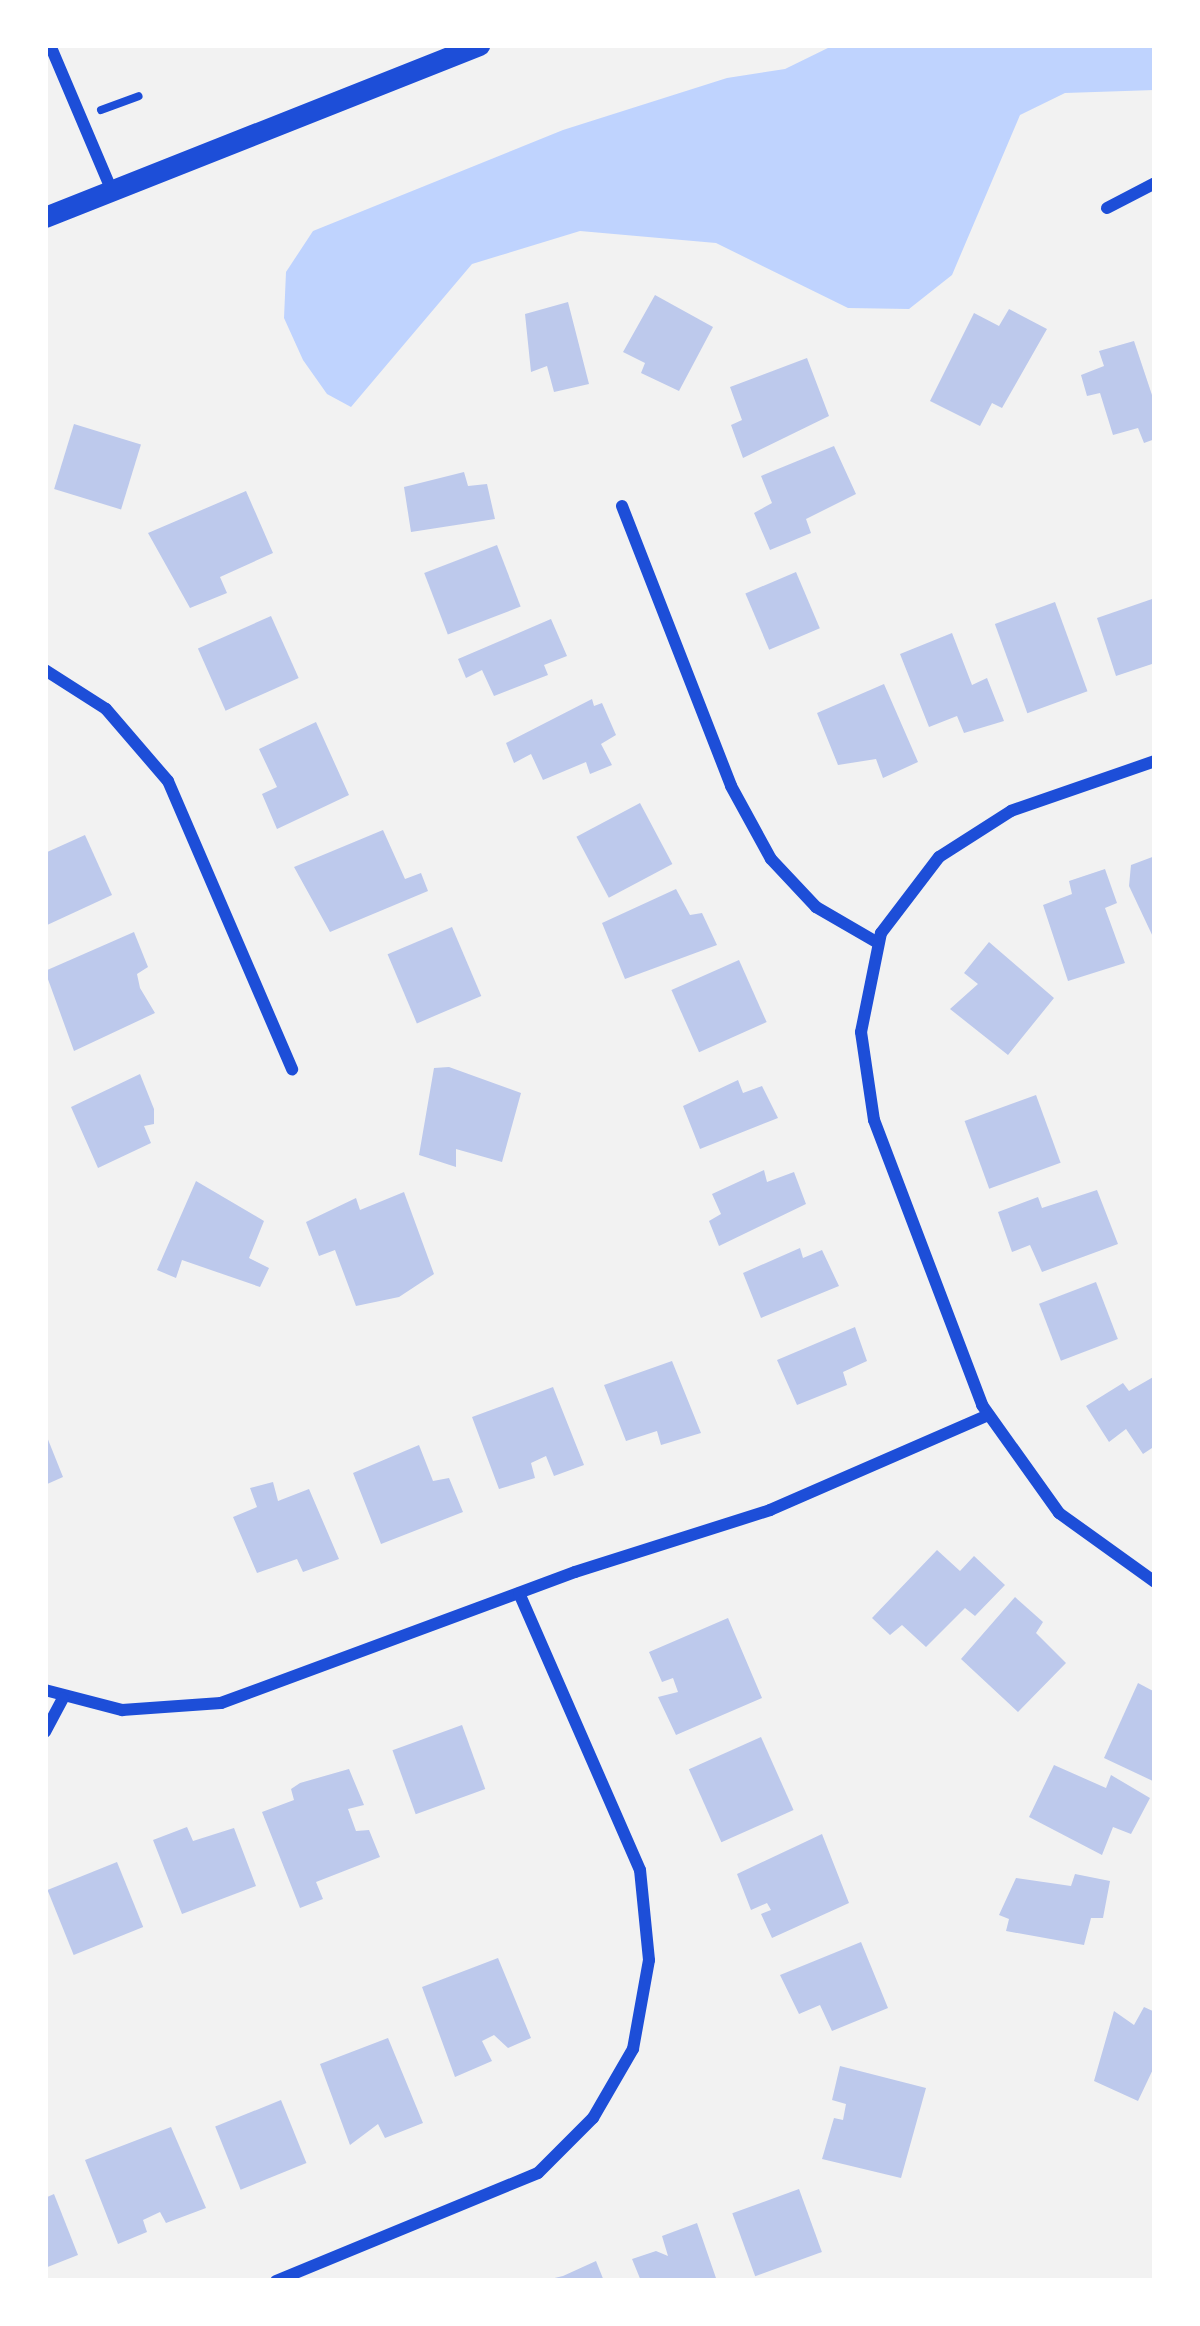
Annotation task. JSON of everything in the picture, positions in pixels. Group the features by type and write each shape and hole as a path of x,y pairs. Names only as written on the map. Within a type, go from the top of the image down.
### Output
{"street":[{"path":"50,45 112,191"},
{"path":"45,217 440,52 479,45"},
{"path":"1107,208 1155,183"},
{"path":"622,506 731,786 771,860 816,907 878,943"},
{"path":"45,670 106,710 168,781 292,1069"},
{"path":"1155,761 1048,795 973,830 908,891 878,943 865,988 863,1075 892,1176 988,1415 1059,1513 1155,1582"},
{"path":"45,1690 152,1712 221,1703 518,1593 770,1510 988,1415"},
{"path":"276,2281 538,2173 593,2118 633,2049 649,1960 640,1870 518,1593"},
{"path":"45,1732 63,1697"}],"water":[{"path":"834,45 1155,45 1155,90 1065,93 1020,115 952,275 909,309 848,308 716,243 580,231 472,264 351,407 327,394 303,360 284,318 286,272 313,231 563,130 727,78 785,69"}],"building":[{"path":"655,295 713,327 679,391 641,373 645,363 623,352"},
{"path":"568,302 589,384 554,392 547,366 531,372 525,314"},
{"path":"1009,309 1047,329 1002,408 992,403 980,426 930,401 974,313 999,326"},
{"path":"1134,341 1155,404 1155,439 1144,443 1138,428 1113,435 1100,393 1087,396 1081,375 1104,366 1099,351"},
{"path":"807,358 829,416 743,458 731,425 742,420 730,387"},
{"path":"74,424 141,444 121,509 54,489"},
{"path":"834,446 856,494 806,519 811,533 770,550 754,513 772,503 761,476"},
{"path":"464,472 468,486 487,484 495,519 411,532 404,487"},
{"path":"246,491 273,553 220,577 227,593 190,608 148,533"},
{"path":"497,545 521,607 448,635 424,573"},
{"path":"796,572 820,628 769,650 745,593"},
{"path":"1155,598 1155,663 1116,676 1097,618"},
{"path":"1055,602 1087,691 1027,713 995,624"},
{"path":"271,616 299,678 226,711 198,649"},
{"path":"551,619 567,656 544,665 548,675 494,696 482,670 466,678 458,659"},
{"path":"952,633 972,685 987,678 1004,721 964,733 957,716 929,727 900,654"},
{"path":"884,684 918,762 883,778 876,759 838,765 817,713"},
{"path":"592,699 594,706 602,703 616,735 601,744 612,765 590,774 586,762 543,780 531,754 514,763 506,743"},
{"path":"316,722 349,795 277,829 262,794 277,787 259,749"},
{"path":"640,803 672,864 609,898 576,837"},
{"path":"383,830 405,879 421,873 428,891 330,932 294,867"},
{"path":"85,835 112,895 45,926 45,853"},
{"path":"1155,856 1154,939 1129,886 1131,865"},
{"path":"1105,869 1117,903 1105,908 1125,963 1068,981 1043,905 1072,894 1069,881"},
{"path":"676,889 690,915 702,913 717,945 625,979 602,923"},
{"path":"452,927 481,996 417,1023 388,954"},
{"path":"134,932 148,967 137,974 140,988 155,1013 74,1051 45,971"},
{"path":"989,942 1054,998 1008,1055 950,1009 978,984 964,973"},
{"path":"739,960 767,1022 699,1052 671,990"},
{"path":"449,1067 521,1093 502,1162 456,1149 456,1167 419,1155 434,1068"},
{"path":"140,1074 154,1109 154,1124 144,1126 151,1143 98,1168 71,1107"},
{"path":"738,1080 743,1093 762,1086 778,1118 700,1149 683,1106"},
{"path":"1036,1095 1061,1163 989,1189 965,1121"},
{"path":"764,1170 767,1182 794,1172 806,1204 719,1246 709,1221 721,1214 712,1194"},
{"path":"196,1181 264,1221 249,1258 269,1268 260,1287 182,1260 176,1278 157,1270"},
{"path":"1097,1190 1118,1244 1042,1272 1030,1245 1012,1252 998,1212 1038,1197 1042,1208"},
{"path":"404,1192 434,1274 399,1297 356,1306 335,1250 319,1256 306,1222 356,1198 360,1210"},
{"path":"800,1248 803,1258 822,1250 839,1286 761,1318 743,1273"},
{"path":"1096,1282 1118,1339 1061,1361 1039,1304"},
{"path":"855,1327 867,1361 843,1372 847,1385 797,1405 777,1360"},
{"path":"672,1361 701,1433 661,1445 657,1431 626,1441 604,1385"},
{"path":"1155,1376 1155,1446 1143,1454 1126,1429 1109,1442 1086,1406 1123,1383 1129,1391"},
{"path":"553,1387 584,1465 554,1476 546,1456 531,1463 535,1478 499,1489 472,1417"},
{"path":"45,1432 63,1477 45,1485"},
{"path":"419,1445 433,1481 449,1478 463,1512 381,1544 353,1473"},
{"path":"273,1482 278,1501 309,1489 339,1559 303,1572 297,1559 257,1573 233,1517 257,1507 250,1488"},
{"path":"937,1550 960,1571 974,1556 1005,1585 975,1616 965,1608 926,1647 902,1625 890,1635 872,1618"},
{"path":"1015,1597 1043,1622 1036,1633 1066,1663 1018,1712 961,1659"},
{"path":"728,1618 762,1698 676,1735 658,1697 678,1692 673,1678 662,1682 649,1652"},
{"path":"1138,1683 1155,1692 1155,1782 1104,1758"},
{"path":"462,1725 485,1789 416,1814 392,1750"},
{"path":"761,1737 794,1810 721,1842 689,1769"},
{"path":"1054,1765 1106,1788 1111,1775 1150,1798 1131,1834 1113,1827 1102,1855 1029,1817"},
{"path":"349,1769 364,1805 348,1809 356,1831 369,1830 380,1857 316,1882 323,1899 300,1908 262,1812 294,1800 291,1789 300,1783"},
{"path":"187,1827 193,1841 234,1828 256,1886 182,1914 153,1840"},
{"path":"822,1834 849,1903 772,1938 761,1914 771,1910 767,1903 751,1910 737,1874"},
{"path":"117,1862 143,1927 74,1955 47,1890"},
{"path":"1075,1874 1110,1881 1103,1918 1091,1918 1084,1945 1006,1931 1009,1919 999,1915 1016,1878 1071,1886"},
{"path":"861,1942 888,2008 832,2031 820,2005 799,2014 780,1975"},
{"path":"498,1958 531,2038 508,2048 494,2035 482,2041 492,2061 455,2077 422,1987"},
{"path":"1144,2007 1155,2012 1155,2065 1138,2101 1094,2081 1114,2011 1134,2025"},
{"path":"388,2038 423,2123 385,2138 378,2124 350,2145 320,2064"},
{"path":"840,2066 926,2088 901,2178 822,2159 834,2118 843,2120 846,2104 832,2100"},
{"path":"281,2100 306,2163 241,2190 215,2127"},
{"path":"171,2127 206,2208 166,2223 160,2212 143,2220 147,2232 118,2244 85,2160"},
{"path":"799,2189 822,2252 755,2276 732,2213"},
{"path":"54,2194 78,2255 45,2268 45,2198"},
{"path":"697,2223 717,2281 641,2281 632,2259 656,2251 668,2256 662,2236"},
{"path":"596,2261 604,2281 542,2281 563,2276"}]}
